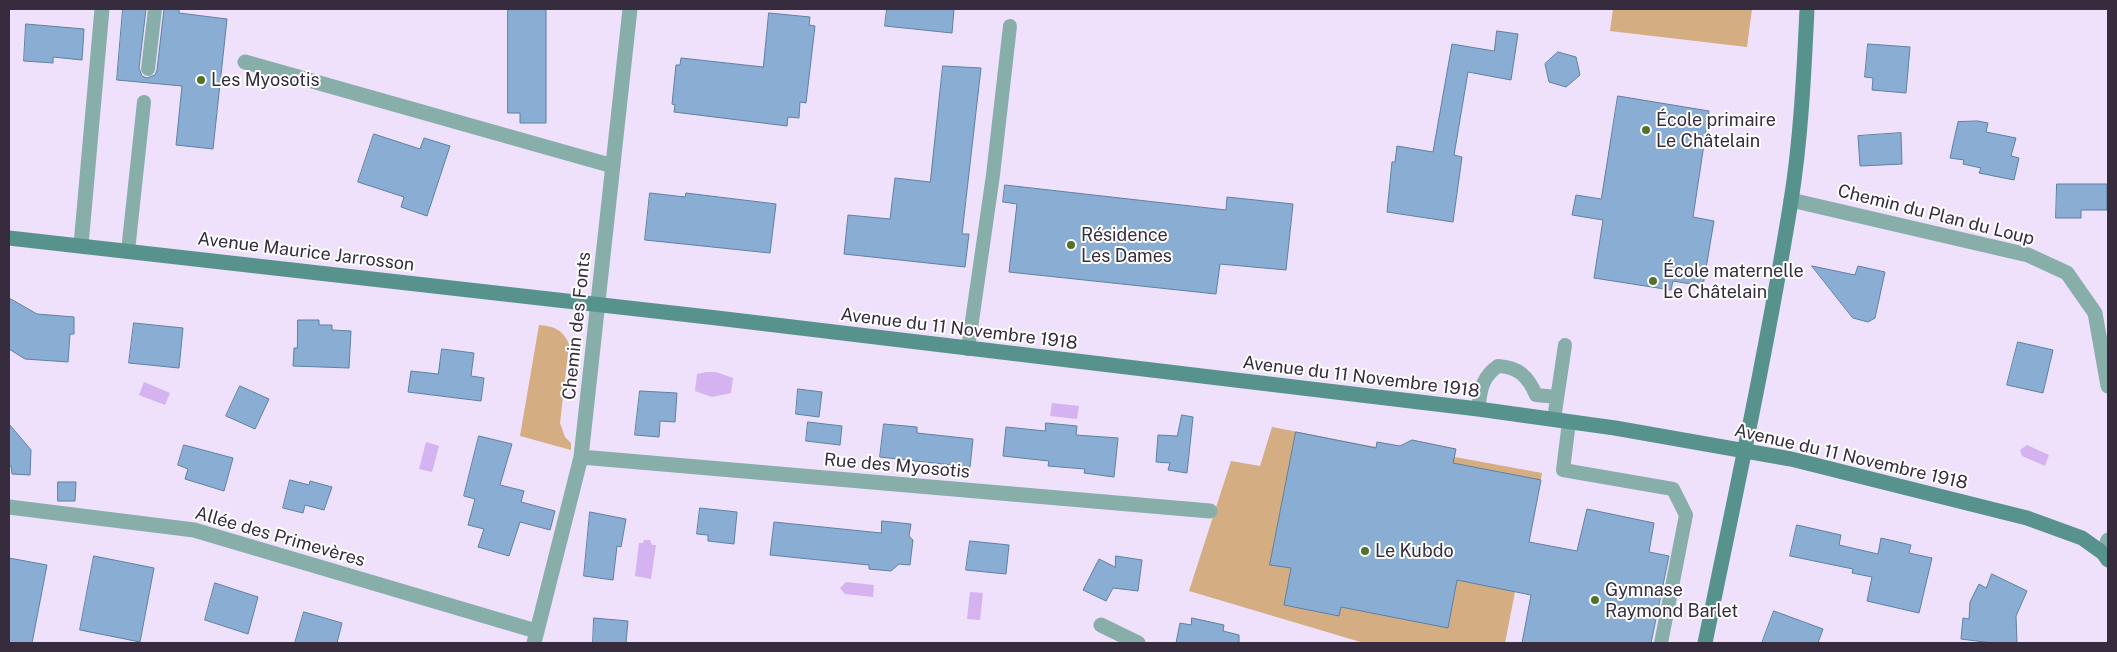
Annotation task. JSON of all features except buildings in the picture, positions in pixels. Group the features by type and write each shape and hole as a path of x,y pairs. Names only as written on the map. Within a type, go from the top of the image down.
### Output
{"street":[{"path":"82,245 102,9"},
{"name":"Chemin des Fonts","path":"535,637 580,457 599,305 630,9"},
{"path":"1705,643 1745,450 1791,200 1803,92 1807,9"},
{"path":"245,62 613,166"},
{"name":"Chemin du Plan du Loup","path":"1791,200 2028,254 2067,273 2095,313 2108,376"},
{"name":"Avenue Maurice Jarrosson","path":"9,238 599,305"},
{"name":"Avenue du 11 Novembre 1918","path":"599,305 1562,420 1791,458 2027,518 2082,538 2107,551"},
{"name":"Rue des Myosotis","path":"580,457 1210,511"},
{"name":"Allée des Primevères","path":"9,507 194,530 535,637"},
{"path":"1101,625 1138,643"}],"lane":[{"path":"148,69 155,9"},
{"path":"968,349 993,175 1010,26"},
{"path":"128,251 144,102"},
{"path":"1565,345 1558,398 1562,420 1563,470 1673,489 1686,516 1661,643"},
{"path":"1478,409 1481,391 1487,374 1498,366 1512,367 1523,374 1532,384 1536,395 1558,398"}],"shaded area":[{"path":"1613,9 1752,9 1747,47 1610,31"},
{"path":"539,325 549,326 561,332 569,344 560,423 565,437 571,443 571,450 520,436"},
{"path":"716,372 733,378 731,393 712,397 695,391 697,374"},
{"path":"144,382 170,393 165,405 139,395"},
{"path":"1052,403 1079,406 1077,419 1050,416"},
{"name":"Le Kubdo","path":"1272,427 1376,447 1377,442 1405,447 1413,440 1456,449 1455,457 1542,473 1519,592 1515,592 1505,643 1364,643 1189,591 1231,461 1260,466"},
{"path":"426,442 439,446 432,472 419,469"},
{"path":"2027,445 2049,455 2045,466 2022,456 2020,450"},
{"path":"644,540 650,540 652,545 656,545 651,579 635,576 639,543 643,543"},
{"path":"846,582 874,585 873,597 845,594 840,588"},
{"path":"970,592 983,593 980,620 967,619"}],"place":[{"name":"Les Myosotis","path":"201,80"},
{"name":"École primaire Le Châtelain","path":"1646,130"},
{"name":"Résidence Les Dames","path":"1071,245"},
{"name":"École maternelle Le Châtelain","path":"1653,281"},
{"name":"Le Kubdo","path":"1365,551"},
{"name":"Gymnase Raymond Barlet","path":"1595,600"}]}
